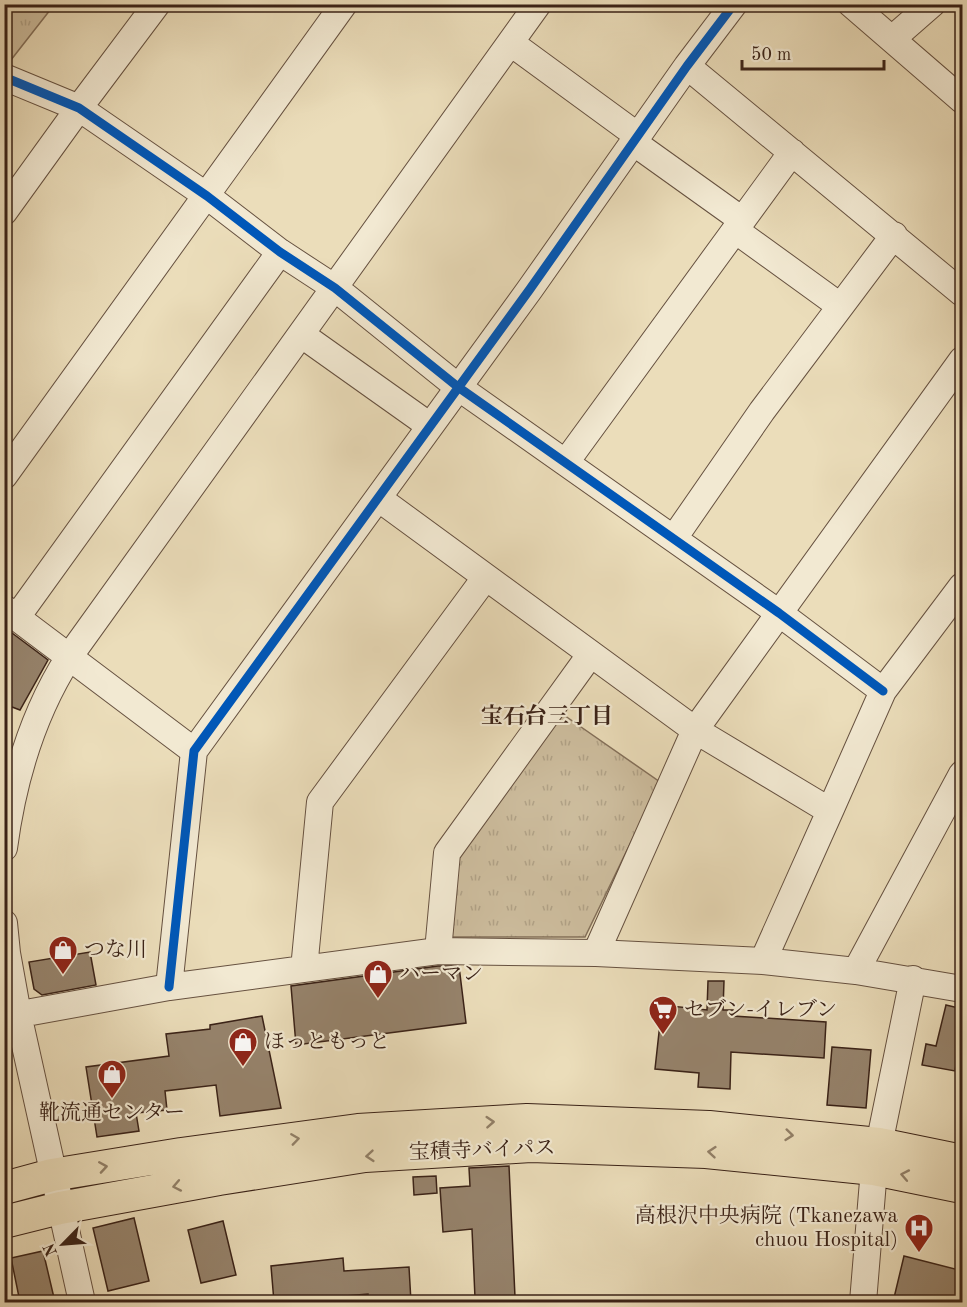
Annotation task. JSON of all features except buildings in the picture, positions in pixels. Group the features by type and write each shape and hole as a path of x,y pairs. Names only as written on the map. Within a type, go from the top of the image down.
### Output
{"main road":[{"name":"宝積寺バイパス","path":"4,1188 52,1175 181,1154 358,1130 527,1120 709,1127 876,1157 963,1187"},
{"name":"宝積寺バイパス","path":"4,1222 60,1208 219,1179 365,1156 531,1146 963,1161"}],"street":[{"path":"4,212 78,108 157,4"},
{"path":"4,476 344,4"},
{"path":"4,848 19,769 39,710 51,685 538,4"},
{"path":"169,987 195,751 687,66 734,4"},
{"path":"851,4 963,100"},
{"path":"892,39 932,4"},
{"path":"511,43 635,139 840,306"},
{"path":"687,66 963,293"},
{"path":"4,78 78,108 207,196 280,252 335,288 458,387 780,613 883,691"},
{"path":"566,462 792,152"},
{"path":"674,538 762,411 894,235"},
{"path":"195,751 11,612 280,252"},
{"path":"302,335 430,426"},
{"path":"596,953 695,730 963,360"},
{"path":"378,498 695,730 830,811"},
{"path":"304,969 320,802 485,578"},
{"path":"763,961 883,691 963,586"},
{"path":"438,951 447,853 590,655"},
{"path":"856,971 963,774"},
{"path":"4,923 11,1016 82,1302"},
{"path":"11,1016 169,987 438,951 596,953 763,961 856,971 963,989"},
{"path":"863,1302 876,1157 913,979"}],"green space":[{"path":"4,5 54,5 7,65 4,64"},
{"path":"561,713 660,782 585,937 450,937 455,855"}],"cycle path":[{"path":"169,987 194,751 734,4"},
{"path":"4,77 79,108 207,196 280,252 335,288 458,387 779,613 883,691"}],"place":[{"name":"つな川","path":"63,976"},
{"name":"ハーマン","path":"378,1000"},
{"name":"セブン-イレブン","path":"663,1036"},
{"name":"ほっともっと","path":"243,1068"},
{"name":"靴流通センター","path":"112,1100"},
{"name":"高根沢中央病院 (Tkanezawa chuou Hospital)","path":"919,1254"}],"district":[{"name":"宝石台三丁目","path":"547,717"}]}
